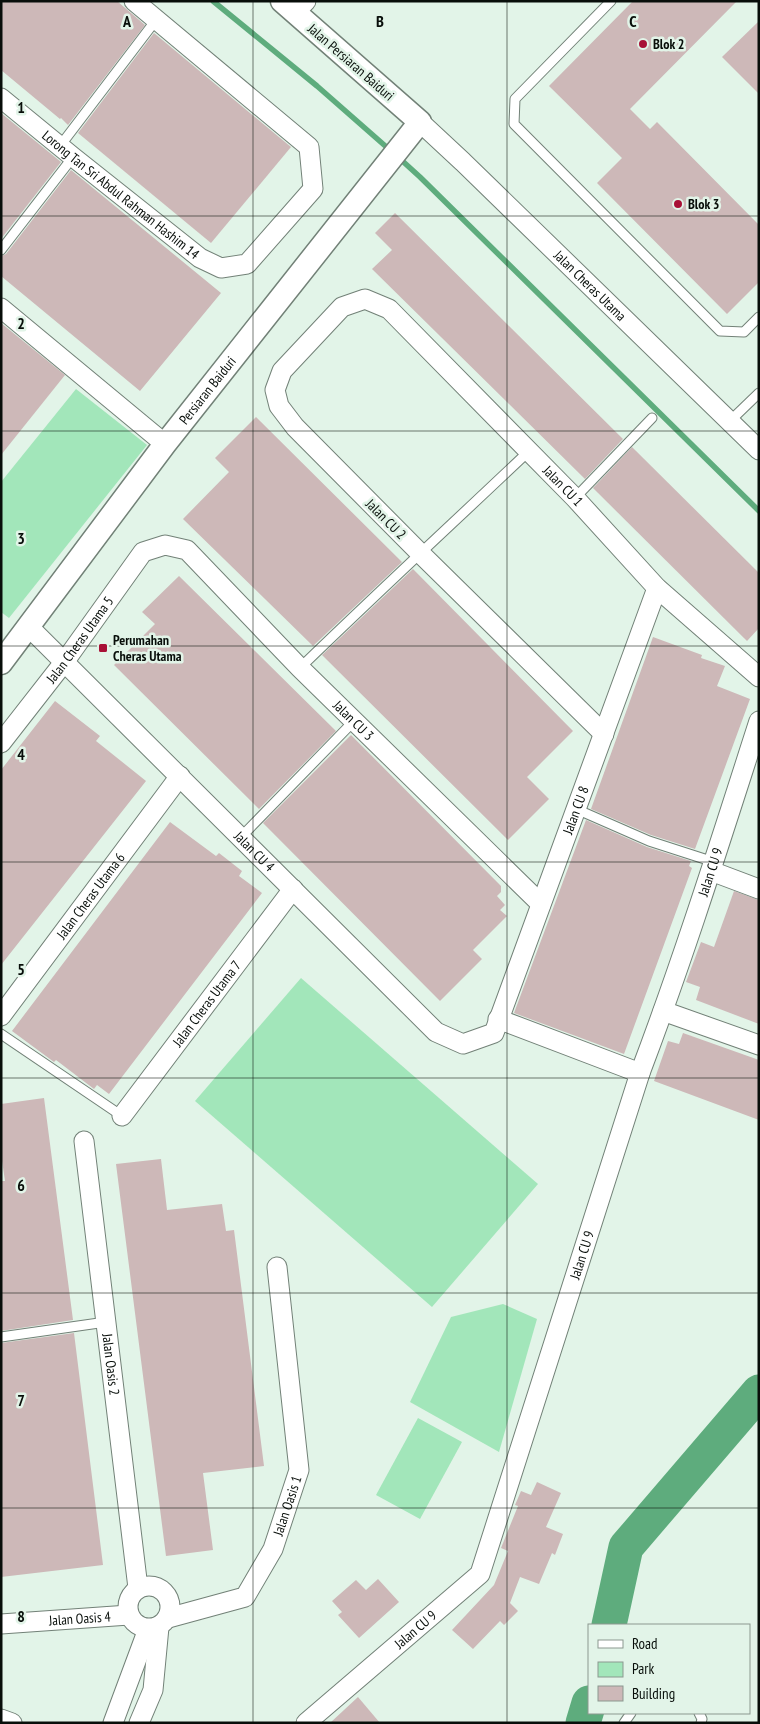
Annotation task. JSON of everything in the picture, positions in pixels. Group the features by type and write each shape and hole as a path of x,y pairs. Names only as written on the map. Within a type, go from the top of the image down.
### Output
{"street":[{"path":"134,1 156,20"},
{"name":"Jalan Persiaran Baiduri","path":"294,5 420,122"},
{"name":"Lorong Tan Sri Abdul Rahman Hashim 14","path":"1,98 200,258 221,268 247,264 312,189 309,147 156,20"},
{"name":"Persiaran Baiduri","path":"1,662 165,444 420,122"},
{"name":"Jalan Cheras Utama","path":"420,122 759,450"},
{"name":"Jalan CU 1","path":"365,299 389,309 575,498 657,588 759,677"},
{"name":"Jalan CU 2","path":"365,299 342,307 282,371 275,390 279,406 295,426 421,554 604,734"},
{"path":"1,308 165,444"},
{"name":"Jalan Cheras Utama 5","path":"1,743 65,661 143,552 165,545"},
{"name":"Jalan CU 3","path":"165,545 188,550 300,668 541,904"},
{"name":"Jalan CU 8","path":"496,1026 657,588"},
{"name":"Jalan CU 4","path":"29,627 436,1032 463,1044 496,1026"},
{"name":"Jalan CU 9","path":"306,1723 480,1574 640,1072 663,1011 759,721"},
{"name":"Jalan Cheras Utama 6","path":"1,1016 180,776"},
{"path":"712,866 759,889"},
{"name":"Jalan Cheras Utama 7","path":"122,1116 293,889"},
{"path":"663,1011 759,1045"},
{"path":"496,1026 640,1072"},
{"name":"Jalan Oasis 2","path":"84,1141 138,1588"},
{"name":"Jalan Oasis 1","path":"159,1624 245,1597 273,1549 299,1470 278,1267"},
{"path":"112,1723 159,1624 171,1607 168,1596 160,1588 149,1585 138,1588 131,1595 128,1605 129,1615 137,1625 159,1624"},
{"name":"Jalan Oasis 4","path":"1,1624 129,1615"},
{"path":"139,1723 152,1690 159,1624"},
{"path":"1,1719 12,1723"}],"lane":[{"path":"611,1 515,100 514,124 720,331 744,332 759,317"},
{"path":"1,250 156,20"},
{"path":"730,421 759,393"},
{"path":"575,498 652,418"},
{"path":"300,668 528,452"},
{"path":"241,837 354,722"},
{"path":"576,809 712,866"},
{"path":"1,1034 122,1116"},
{"path":"1,1337 106,1322"}],"green space":[{"path":"76,389 147,445 9,618 1,612 1,482"},
{"path":"301,978 538,1184 432,1307 195,1101"},
{"path":"503,1304 537,1319 499,1452 410,1402 451,1317"},
{"path":"418,1418 462,1442 420,1519 376,1495"}],"building":[{"path":"1,1 117,1 145,25 68,125 1,70"},
{"path":"633,1 737,1 630,109 650,129 657,122 759,225 759,282 727,314 597,183 622,158 549,86"},
{"path":"759,21 759,94 722,57"},
{"path":"154,33 291,147 211,243 78,133"},
{"path":"1,113 61,162 1,239"},
{"path":"71,170 221,293 140,391 1,276 1,256 6,254"},
{"path":"395,213 623,439 585,479 372,269 392,250 375,233"},
{"path":"1,323 65,375 1,455"},
{"path":"256,417 402,562 313,646 183,519 229,472 215,458"},
{"path":"632,447 759,573 759,628 747,641 593,488"},
{"path":"413,569 573,731 527,777 549,799 508,840 322,655"},
{"path":"179,576 336,731 259,809 114,665 155,624 142,612"},
{"path":"653,637 702,655 701,658 725,666 717,686 750,699 695,849 651,835 591,809"},
{"path":"55,701 100,736 96,741 146,781 1,965 1,770"},
{"path":"351,735 501,886 501,892 497,896 505,905 500,910 507,916 473,950 482,959 440,1001 263,823"},
{"path":"586,820 647,847 691,861 689,866 692,868 624,1054 514,1013"},
{"path":"170,822 216,856 219,853 242,871 239,876 262,893 109,1094 97,1085 94,1089 56,1060 54,1062 12,1031"},
{"path":"734,891 759,900 759,1024 696,1000 700,987 686,982 701,942 714,947"},
{"path":"683,1033 759,1060 759,1120 654,1081 668,1041 679,1044"},
{"path":"44,1098 73,1320 1,1331 1,1181 5,1181 1,1154 1,1104"},
{"path":"161,1159 167,1210 222,1204 226,1231 234,1230 264,1466 203,1473 213,1550 166,1556 116,1164"},
{"path":"74,1333 103,1565 1,1577 1,1343"},
{"path":"537,1482 561,1493 546,1527 563,1534 555,1555 552,1553 539,1584 520,1577 510,1603 518,1611 504,1625 500,1621 473,1649 452,1630 494,1585 508,1551 501,1548 518,1506 515,1505 521,1491 531,1495"},
{"path":"378,1579 399,1602 359,1638 338,1615 342,1612 332,1601 356,1580 366,1590"},
{"path":"358,1697 380,1723 330,1723"}],"waterway":[{"path":"213,1 317,86 391,151"},
{"path":"398,157 759,511"},
{"path":"609,1624 626,1547 759,1392"},
{"path":"583,1723 588,1706"}],"place":[{"name":"Blok 2","path":"643,44"},
{"name":"Blok 3","path":"678,204"},
{"name":"Perumahan Cheras Utama","path":"103,648"}]}
